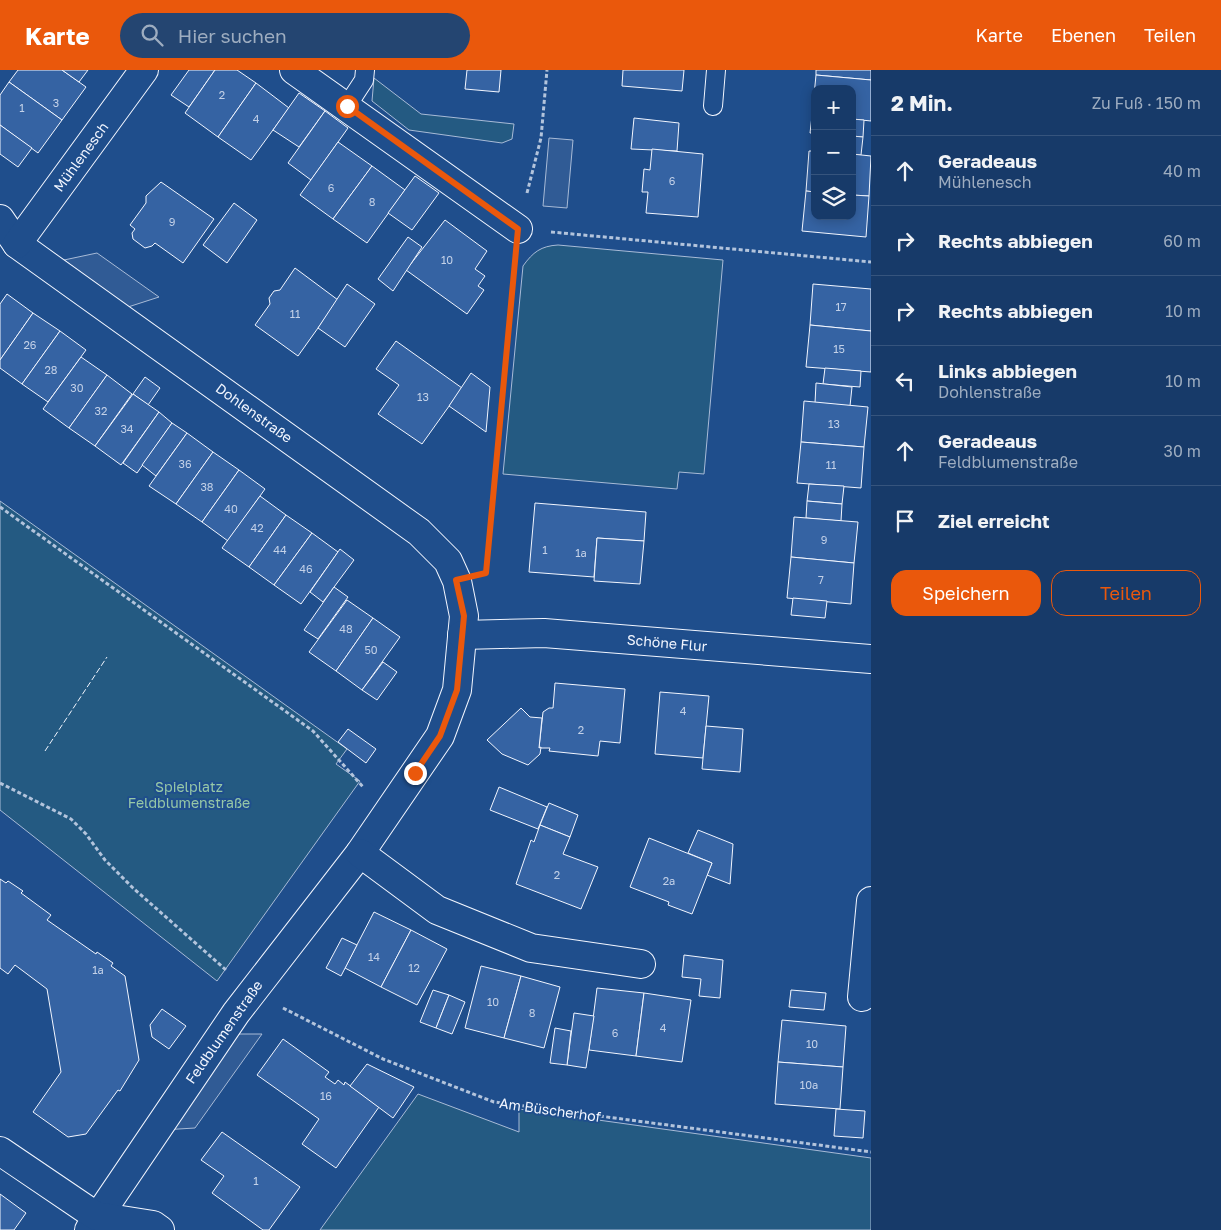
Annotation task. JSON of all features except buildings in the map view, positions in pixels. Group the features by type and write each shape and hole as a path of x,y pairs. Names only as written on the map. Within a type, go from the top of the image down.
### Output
{"street":[{"name":"Mühlenesch","path":"17,244 144,70"},
{"path":"294,70 518,229"},
{"name":"Dohlenstraße","path":"0,219 17,244 419,532 448,560 456,580 464,616 462,635"},
{"name":"Schöne Flur","path":"462,635 544,633 871,660"},
{"name":"Feldblumenstraße","path":"92,1223 251,992 360,853 388,815 440,736 457,690 462,635"},
{"path":"360,853 437,910 531,948 641,964"},
{"path":"862,997 871,901"},
{"path":"0,1151 92,1223 153,1225 160,1230"}],"lane":[{"path":"347,106 364,80 365,70"},
{"path":"713,106 716,70"}],"path":[{"path":"456,580 486,573 518,229 541,138 547,70"},
{"path":"518,229 871,262"},
{"path":"0,507 314,731 388,815"},
{"name":"Am Büscherhof","path":"0,783 71,819 86,834 105,860 133,888 251,992 383,1059 494,1102 871,1152"}],"green space":[{"path":"374,78 421,114 514,124 512,139 502,143 409,130 372,101"},
{"path":"558,245 723,260 704,474 679,472 677,489 503,474 523,266 538,251"},
{"name":"Spielplatz Feldblumenstraße","path":"0,501 347,749 336,764 360,781 217,981 0,810"},
{"path":"418,1094 519,1132 519,1109 871,1158 871,1230 320,1230"}],"shaded area":[{"path":"549,138 573,140 567,208 543,206"},
{"path":"97,253 159,297 128,307 64,260"},
{"path":"231,1034 262,1034 195,1128 162,1130"}],"fence":[{"path":"45,751 107,657"}],"route":[{"path":"347,106 518,229 486,573 456,580 464,616 457,690 440,736 415,773"}]}
